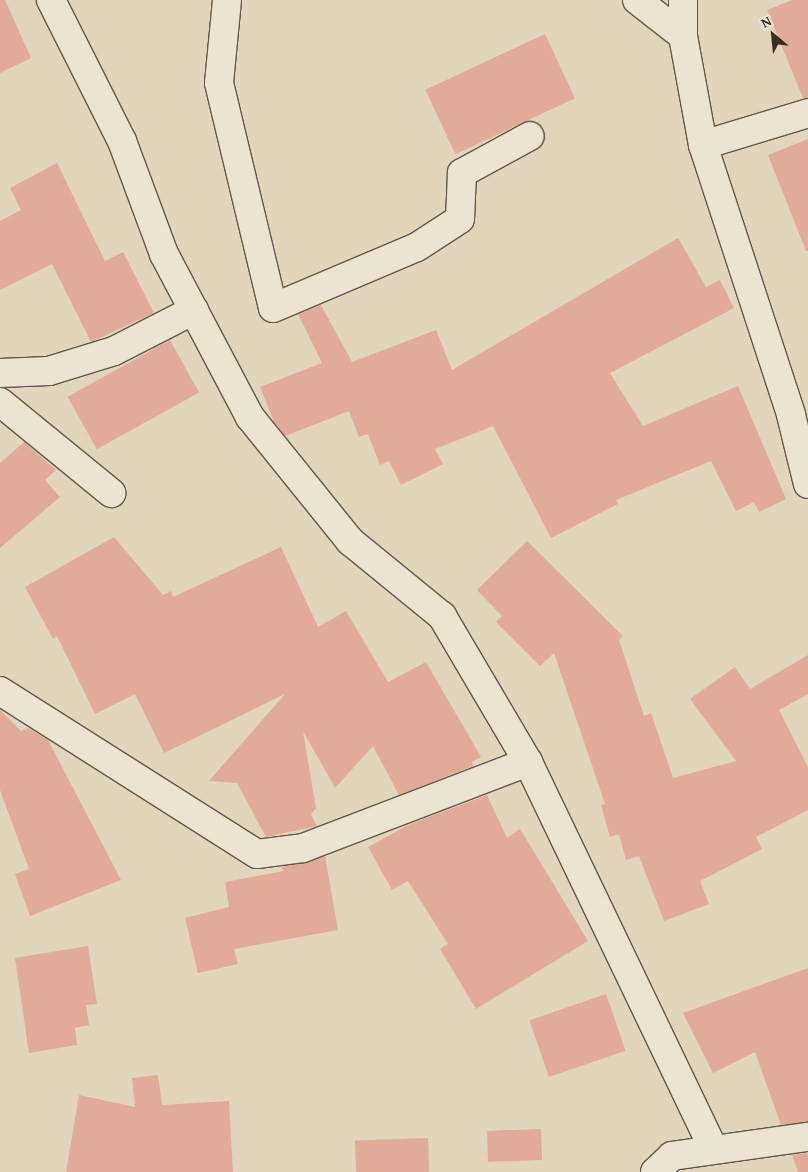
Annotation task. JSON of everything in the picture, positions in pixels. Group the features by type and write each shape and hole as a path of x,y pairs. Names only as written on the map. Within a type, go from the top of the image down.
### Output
{"street":[{"path":"51,0 122,141 164,254 250,417 350,541 442,616 528,762 713,1148"},
{"path":"227,0 219,83 272,308 417,246 460,219 462,173 530,136"},
{"path":"637,0 683,36"},
{"path":"683,0 683,36 703,145 791,415 808,484"},
{"path":"703,145 808,113"},
{"path":"0,374 49,371 114,351 194,310"},
{"path":"0,402 111,494"},
{"path":"0,690 257,854 303,848 528,762"},
{"path":"655,1172 672,1156 713,1148 808,1137"}],"building":[{"path":"0,0 5,0 31,58 0,73"},
{"path":"792,0 808,0 808,98 803,98 767,10"},
{"path":"545,34 575,98 455,154 425,90"},
{"path":"808,139 808,251 806,251 768,155"},
{"path":"57,163 105,261 123,252 154,313 91,342 52,264 0,290 0,221 21,210 10,188"},
{"path":"678,238 706,287 720,280 734,308 610,373 643,426 738,386 786,499 759,512 754,502 736,511 711,461 616,500 618,504 551,538 493,426 435,449 443,464 401,485 389,461 380,465 368,434 359,437 349,411 285,436 274,422 260,387 322,363 298,314 321,305 352,362 436,330 452,370"},
{"path":"170,340 199,392 97,449 68,397"},
{"path":"24,442 56,470 45,480 60,497 0,548 0,463"},
{"path":"114,537 163,595 171,591 173,597 281,547 318,627 346,611 388,682 426,662 481,757 472,762 473,766 399,795 373,746 335,788 303,731 316,808 311,814 317,826 266,837 237,783 209,781 285,694 164,753 135,694 95,714 57,636 53,639 25,587"},
{"path":"527,541 623,636 619,640 644,716 651,713 673,778 736,761 690,699 735,667 750,689 808,655 808,694 779,710 808,767 808,810 756,837 762,849 700,881 709,904 664,921 639,856 626,860 619,834 610,837 601,805 605,804 554,653 540,666 496,622 502,616 477,590"},
{"path":"0,710 21,731 28,728 48,740 121,880 30,916 15,874 29,869 0,790"},
{"path":"487,795 507,838 520,829 588,941 476,1009 440,949 448,944 408,881 392,890 368,847 408,825"},
{"path":"325,856 338,930 234,949 238,964 198,973 185,918 229,907 225,882 284,871 281,867"},
{"path":"88,946 97,1004 86,1005 89,1025 75,1028 77,1045 29,1053 15,958"},
{"path":"808,968 808,1122 781,1125 755,1052 713,1073 683,1013"},
{"path":"606,994 626,1051 549,1077 529,1020"},
{"path":"158,1075 162,1105 229,1101 233,1172 66,1172 79,1095 135,1107 132,1078"},
{"path":"541,1129 542,1160 488,1162 487,1131"},
{"path":"428,1138 429,1172 356,1172 355,1141"},
{"path":"808,1153 808,1172 798,1172 792,1155"}]}
